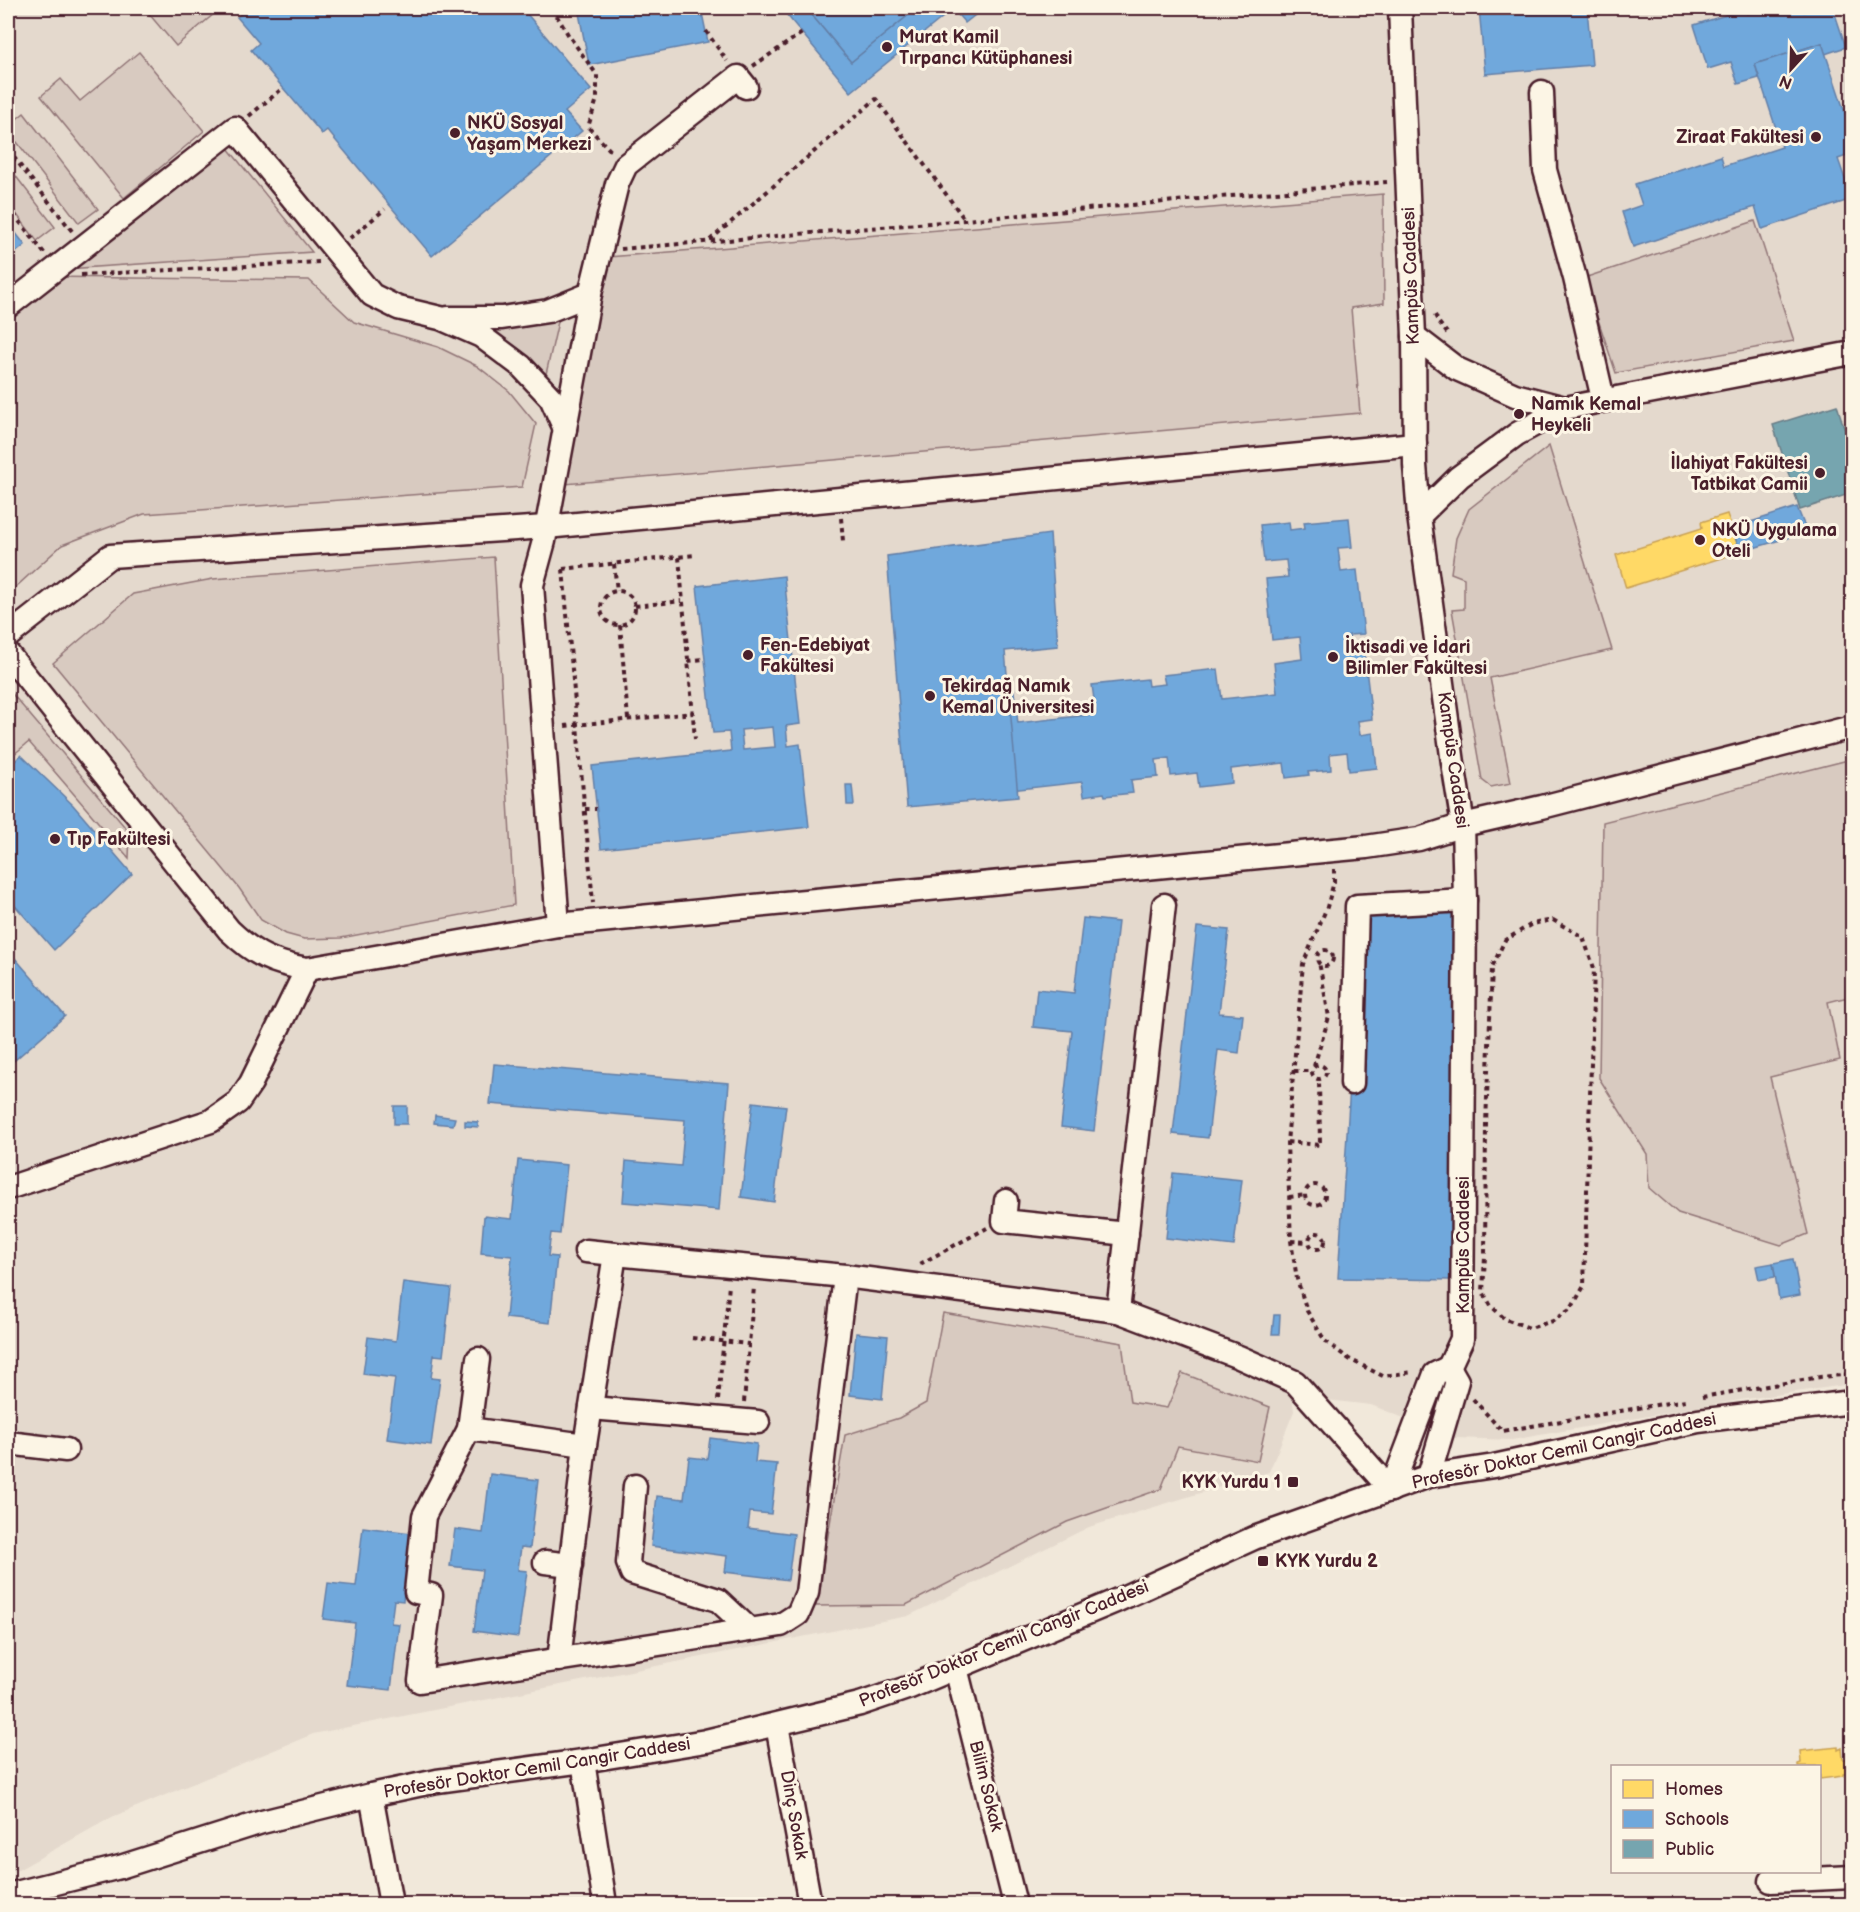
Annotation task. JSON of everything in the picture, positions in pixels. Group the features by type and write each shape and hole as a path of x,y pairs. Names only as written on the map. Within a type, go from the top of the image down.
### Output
{"street":[{"name":"Kampüs Caddesi","path":"1390,1490 1435,1374 1449,1367 1462,1339 1465,900 1463,825 1419,516 1400,8"},
{"path":"558,925 532,585 546,527 590,294 616,184 626,165 742,82"},
{"path":"1542,92 1545,170 1575,278 1603,399"},
{"path":"8,306 235,128 372,295 398,308 440,318 481,336 521,366 551,398 565,429"},
{"path":"440,318 502,318 548,311 590,294"},
{"path":"1414,336 1457,369 1515,395 1564,408"},
{"path":"1419,516 1459,477 1517,434 1564,408 1852,353"},
{"path":"8,636 110,556 546,527 1415,444"},
{"path":"8,654 229,930 259,955 282,965 307,969 558,925 1334,850 1419,839 1463,825 1542,807 1852,727"},
{"path":"1352,1083 1357,906 1465,900"},
{"path":"1118,1311 1164,905"},
{"path":"8,1188 211,1121 238,1102 251,1083 307,969"},
{"path":"1005,1211 1127,1234"},
{"path":"586,1251 845,1276 1118,1311 1239,1357 1295,1382 1390,1490"},
{"path":"559,1660 585,1445 615,1254"},
{"path":"478,1359 469,1429 423,1516 416,1592 431,1595 420,1681 781,1624 798,1614 807,1593 845,1276"},
{"path":"1429,1476 1457,1382 1449,1367"},
{"name":"Profesör Doktor Cemil Cangir Caddesi","path":"8,1895 120,1867 262,1822 437,1780 583,1761 706,1741 860,1704 910,1687 1119,1600 1254,1538 1429,1476 1494,1466 1698,1421 1852,1402"},
{"path":"591,1408 750,1422"},
{"path":"469,1429 585,1445"},
{"path":"8,1443 66,1450"},
{"path":"635,1486 628,1563 632,1573 718,1600 749,1629"},
{"path":"545,1562 571,1565"},
{"name":"Bilim Sokak","path":"956,1668 1016,1905"},
{"name":"Dinç Sokak","path":"777,1725 810,1905"},
{"path":"583,1761 605,1905"},
{"path":"371,1795 390,1905"},
{"path":"1771,1881 1852,1877"}],"path":[{"path":"552,8 568,36 597,75 597,99 588,127 626,165"},
{"path":"706,31 742,82 802,33"},
{"path":"235,128 283,88"},
{"path":"708,241 876,99 965,220"},
{"path":"8,150 83,245"},
{"path":"601,250 1407,180"},
{"path":"8,207 51,273 339,255 385,209"},
{"path":"841,515 843,542"},
{"path":"536,572 695,555"},
{"path":"679,557 695,739"},
{"path":"614,564 617,591"},
{"path":"563,569 593,906"},
{"path":"617,591 630,595 635,606 632,618 620,625 606,620 601,607 607,595 617,591"},
{"path":"635,606 682,601"},
{"path":"620,625 628,719"},
{"path":"688,661 703,659"},
{"path":"565,726 693,713"},
{"path":"585,809 596,809"},
{"path":"1334,850 1334,882 1327,906 1303,964 1287,1142 1291,1241 1297,1279 1307,1311 1325,1341 1349,1359 1383,1376 1416,1371"},
{"path":"1553,920 1582,937 1594,968 1584,1286 1571,1309 1553,1321 1530,1328 1505,1319 1491,1306 1483,1292 1492,967 1505,940 1532,924 1553,920"},
{"path":"1306,956 1317,956 1324,950 1330,952 1332,961 1327,965 1319,962"},
{"path":"1317,956 1329,1017 1313,1068 1313,1077 1319,1080"},
{"path":"1294,1071 1323,1065 1327,1071 1325,1077 1319,1080"},
{"path":"1287,1142 1320,1145 1319,1080"},
{"path":"1317,1185 1322,1187 1325,1196 1317,1204 1309,1202 1306,1195 1308,1188 1317,1185"},
{"path":"1289,1197 1306,1195"},
{"path":"914,1270 921,1263 978,1231 1005,1211"},
{"path":"1318,1234 1325,1242 1317,1249 1311,1247 1309,1242 1313,1235 1318,1234"},
{"path":"1291,1241 1309,1242"},
{"path":"716,1419 729,1277"},
{"path":"750,1422 749,1344 754,1284"},
{"path":"692,1338 749,1344"},
{"path":"1467,1393 1502,1431 1820,1377 1852,1374"}],"shaded area":[{"name":"Tekirdağ Namık Kemal Üniversitesi","path":"8,8 1852,8 1852,1384 1746,1399 1512,1440 1455,1438 1371,1405 1292,1396 1294,1411 1269,1472 1089,1527 908,1616 313,1734 112,1817 18,1870 8,1872"},
{"path":"144,8 221,8 176,46"},
{"path":"139,52 204,131 124,198 41,96 61,79 80,101"},
{"path":"24,113 98,209 79,223 17,142 8,149 8,126"},
{"path":"223,142 312,252 66,269"},
{"path":"8,166 55,227 37,241 8,203"},
{"path":"1383,194 1384,303 1351,308 1360,413 565,484 608,257"},
{"path":"1755,221 1794,341 1616,373 1584,278"},
{"path":"46,277 309,280 354,322 438,347 477,366 509,391 536,424 522,487 144,514 62,545 8,594 8,306"},
{"path":"560,313 546,374 523,352 486,325"},
{"path":"1549,446 1612,650 1490,678 1511,783 1491,787 1482,780 1452,610 1464,609 1464,578 1451,573 1456,538 1469,509"},
{"path":"494,557 514,905 341,938 304,939 286,934 261,920 239,888 53,663 133,594 213,579"},
{"path":"8,689 130,833 129,858 29,742 8,759"},
{"path":"1852,759 1852,996 1828,1002 1840,1060 1770,1077 1808,1234 1781,1245 1678,1213 1649,1188 1647,1154 1599,1078 1603,822"},
{"path":"943,1313 1122,1343 1130,1402 1167,1408 1182,1373 1270,1407 1258,1461 1178,1446 1161,1489 1067,1522 906,1605 816,1606 845,1435 899,1418 926,1403"}],"building: Homes":[{"name":"NKÜ Uygulama Oteli","path":"1727,514 1740,552 1626,588 1616,555 1702,528 1701,522"},
{"path":"1842,1748 1843,1759 1847,1759 1849,1774 1821,1779 1821,1765 1798,1765 1801,1763 1800,1751"}],"building: Schools":[{"name":"NKÜ Sosyal Yaşam Merkezi","path":"248,8 522,8 591,90 565,112 582,131 432,256 327,130 322,134 251,50 259,43 237,17"},
{"path":"578,8 701,8 708,42 589,65"},
{"name":"Murat Kamil Tırpancı Kütüphanesi","path":"781,8 806,8 851,62 917,8 984,8 965,23 953,9 851,92"},
{"path":"806,8 917,8 851,62"},
{"path":"1479,8 1587,8 1592,65 1485,74"},
{"name":"Ziraat Fakültesi","path":"1769,8 1803,8 1804,12 1817,8 1833,8 1846,47 1825,54 1822,43 1755,64 1759,78 1738,84 1731,62 1708,69 1694,25 1745,9 1747,14"},
{"name":"Ziraat Fakültesi","path":"1822,43 1849,125 1852,125 1852,154 1838,159 1852,199 1762,229 1755,207 1633,247 1622,212 1642,205 1635,184 1721,156 1724,166 1782,147 1755,64"},
{"path":"8,223 25,245 8,259"},
{"path":"1797,507 1807,532 1740,552 1732,528"},
{"name":"İktisadi ve İdari Bilimler Fakültesi","path":"1349,518 1352,547 1338,548 1341,572 1357,570 1364,634 1349,635 1351,654 1364,652 1372,719 1358,721 1360,735 1373,733 1377,768 1349,771 1347,752 1330,754 1331,770 1308,772 1309,775 1286,778 1284,763 1231,769 1232,783 1199,787 1197,773 1171,776 1169,758 1156,760 1158,777 1131,780 1133,793 1084,796 1082,782 1011,790 999,686 1013,684 1018,723 1096,714 1092,685 1147,679 1148,686 1165,684 1163,675 1218,669 1222,699 1277,693 1274,663 1302,659 1300,637 1272,640 1266,579 1288,577 1286,560 1264,562 1260,525 1289,522 1290,530 1305,528 1304,522"},
{"path":"1050,534 1058,646 1005,651 1018,797 907,807 887,556"},
{"name":"Fen-Edebiyat Fakültesi","path":"784,576 800,724 786,726 788,746 800,744 809,827 601,849 592,766 731,751 729,732 713,733 697,586","holes":["773,727 775,747 743,750 741,730"]},
{"name":"Tıp Fakültesi","path":"21,755 73,805 132,874 54,950 11,901 8,904 8,768"},
{"path":"846,785 852,785 854,805 847,805"},
{"path":"1361,910 1459,913 1451,1280 1338,1278"},
{"path":"1083,918 1118,922 1094,1131 1061,1127 1072,1031 1033,1027 1037,989 1074,993"},
{"path":"1197,927 1229,930 1219,1013 1243,1015 1239,1053 1218,1050 1208,1138 1173,1134"},
{"path":"8,950 65,1016 8,1066"},
{"path":"494,1064 729,1083 719,1210 623,1202 626,1161 681,1166 685,1120 490,1104"},
{"path":"753,1102 786,1106 774,1202 741,1197"},
{"path":"394,1106 407,1106 407,1124 394,1124"},
{"path":"435,1115 455,1118 453,1125 434,1123"},
{"path":"465,1121 478,1122 478,1127 465,1126"},
{"path":"518,1160 567,1165 560,1234 551,1233 548,1256 557,1257 550,1323 506,1318 512,1256 481,1253 484,1216 512,1219"},
{"path":"1173,1173 1242,1180 1234,1246 1166,1238"},
{"path":"1793,1259 1800,1295 1779,1299 1773,1263"},
{"path":"1773,1263 1775,1277 1759,1280 1756,1266"},
{"path":"403,1282 451,1288 443,1356 434,1355 431,1378 440,1379 431,1445 387,1439 395,1378 363,1374 368,1337 396,1341"},
{"path":"1274,1315 1280,1315 1279,1334 1272,1334"},
{"path":"856,1333 888,1336 882,1399 850,1395"},
{"path":"710,1438 757,1444 755,1462 777,1464 771,1514 750,1512 748,1528 794,1534 788,1580 725,1572 727,1556 651,1546 657,1496 684,1499 689,1457 707,1459"},
{"path":"490,1474 538,1480 530,1548 521,1547 518,1570 527,1571 518,1637 474,1631 482,1570 450,1566 455,1529 483,1533"},
{"path":"363,1527 411,1533 403,1601 394,1600 391,1623 399,1624 391,1690 347,1685 355,1623 323,1619 328,1583 356,1586"}],"building: Public":[{"name":"İlahiyat Fakültesi Tatbikat Camii","path":"1837,405 1852,453 1852,493 1800,510 1773,425"}],"place":[{"name":"Murat Kamil Tırpancı Kütüphanesi","path":"887,47"},
{"name":"NKÜ Sosyal Yaşam Merkezi","path":"455,133"},
{"name":"Ziraat Fakültesi","path":"1816,137"},
{"name":"Namık Kemal Heykeli","path":"1519,414"},
{"name":"İlahiyat Fakültesi Tatbikat Camii","path":"1820,473"},
{"name":"NKÜ Uygulama Oteli","path":"1700,540"},
{"name":"Fen-Edebiyat Fakültesi","path":"748,655"},
{"name":"İktisadi ve İdari Bilimler Fakültesi","path":"1333,657"},
{"name":"Tekirdağ Namık Kemal Üniversitesi","path":"930,696"},
{"name":"Tıp Fakültesi","path":"55,839"},
{"name":"KYK Yurdu 1","path":"1293,1482"},
{"name":"KYK Yurdu 2","path":"1263,1561"}]}
